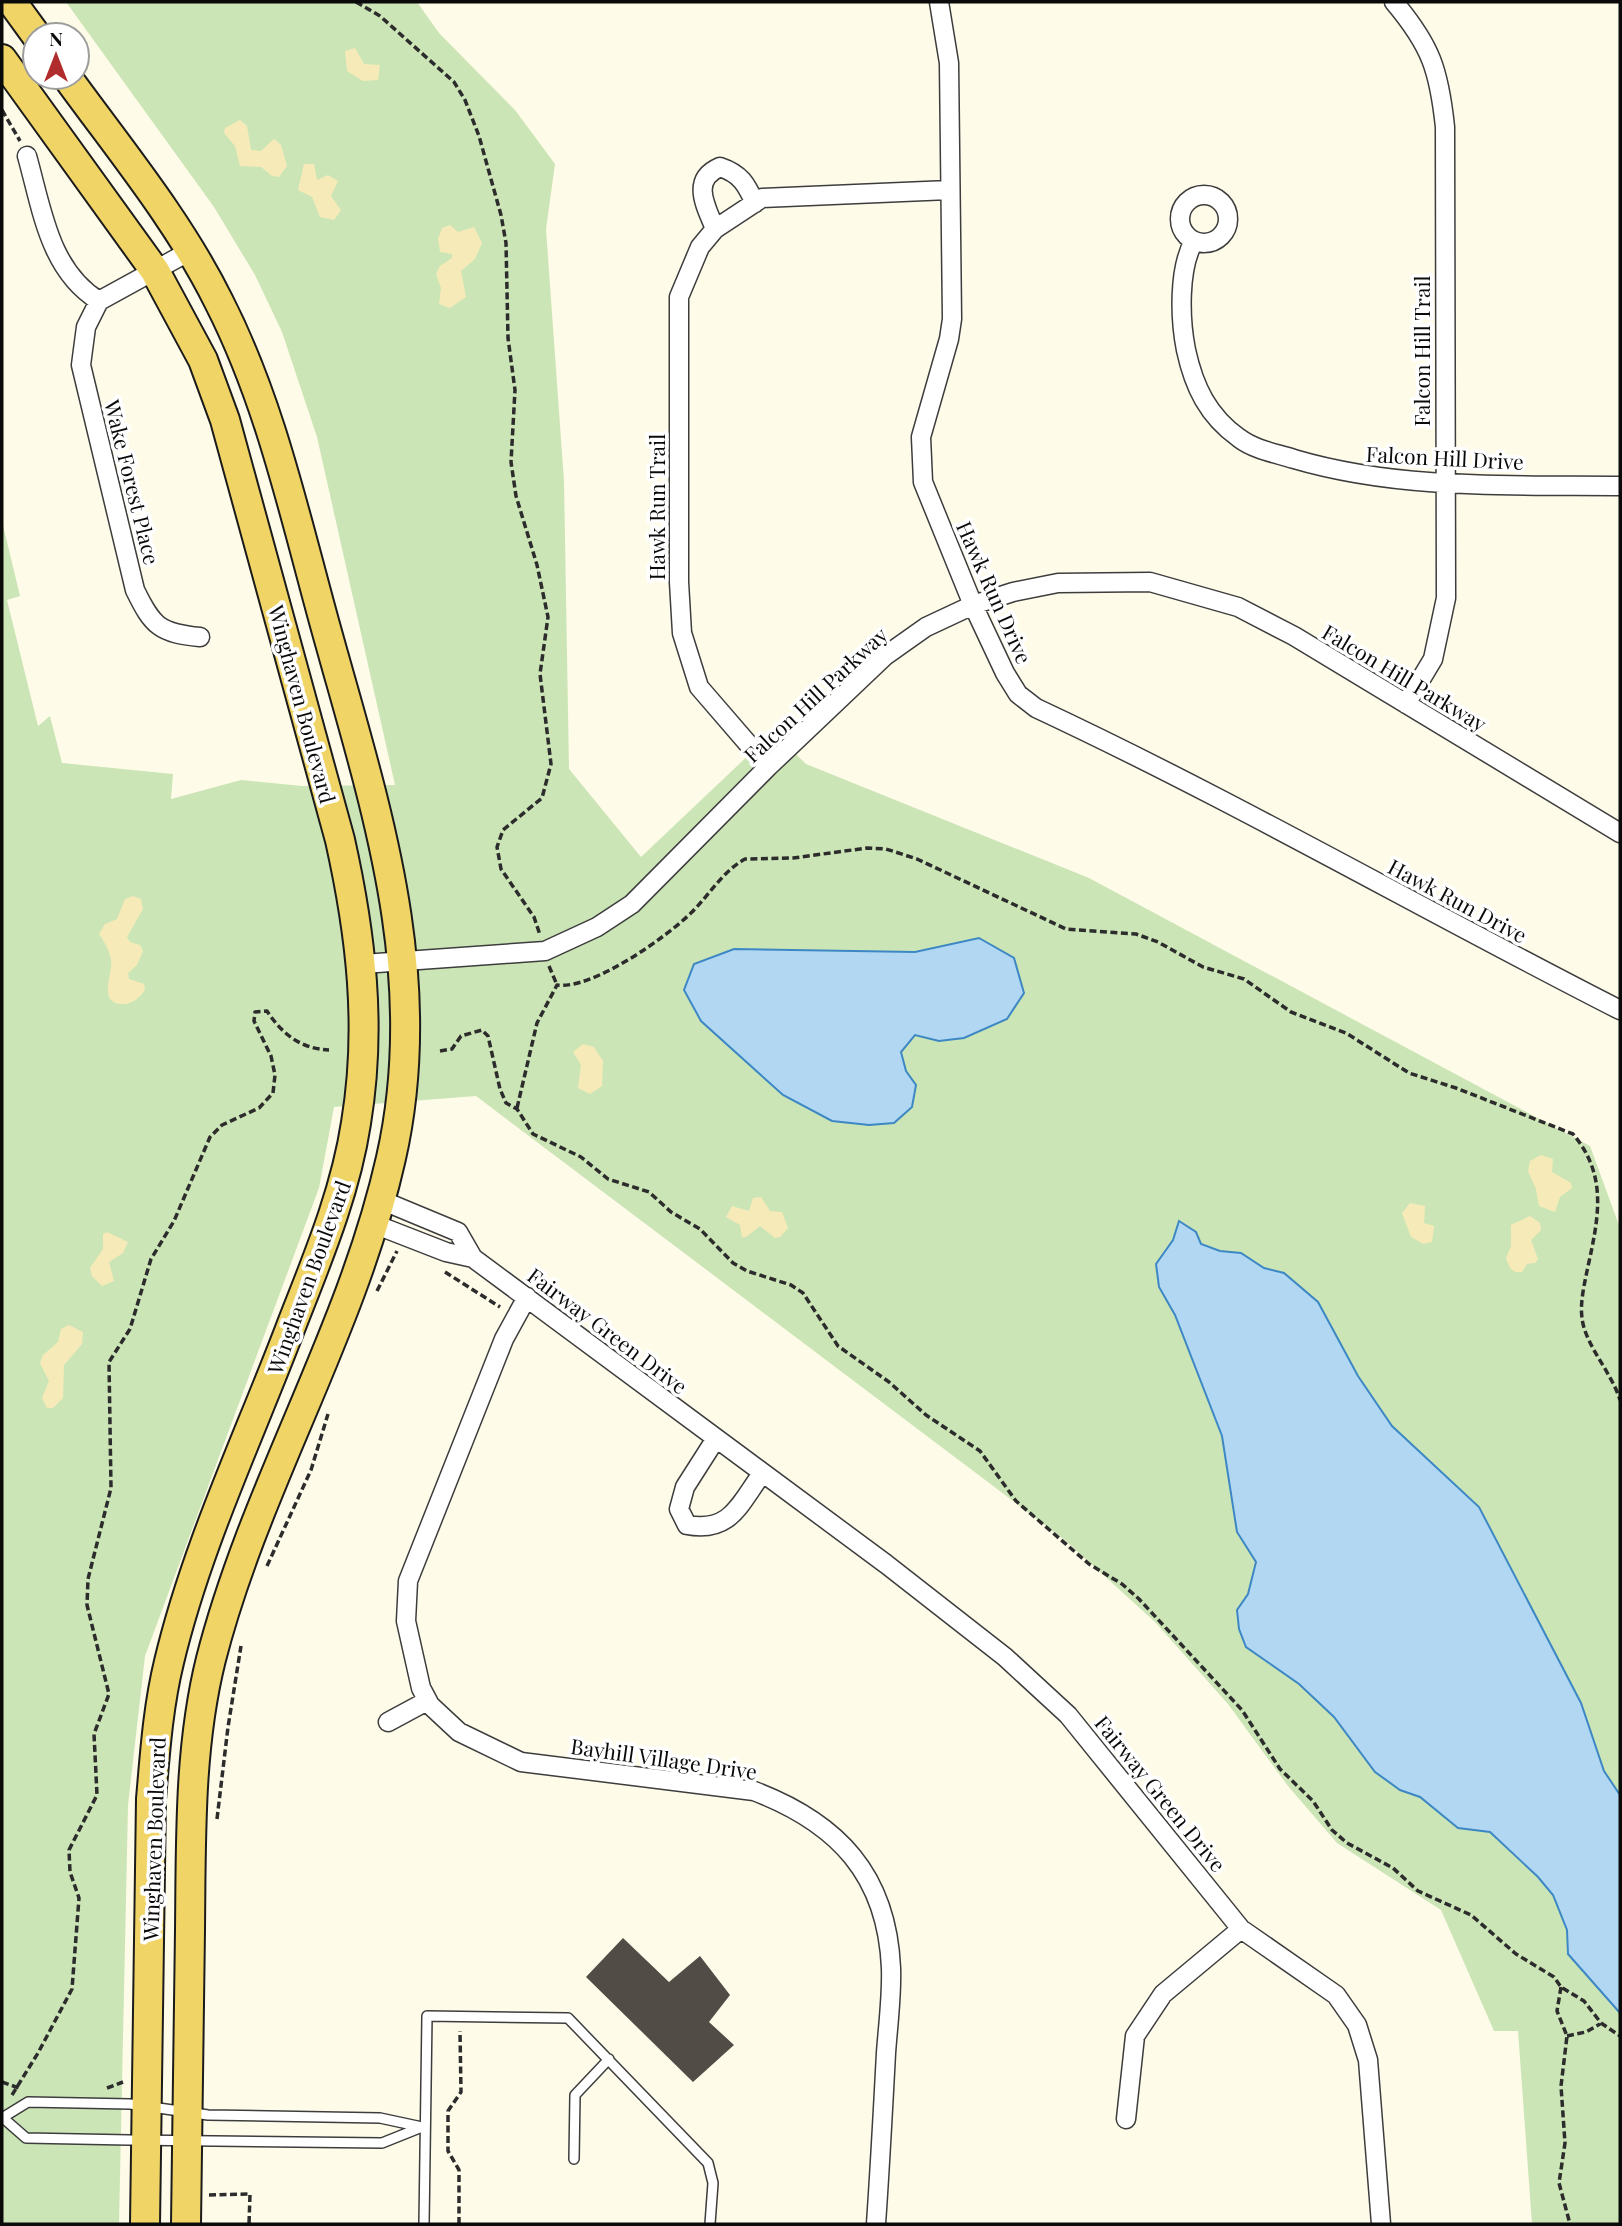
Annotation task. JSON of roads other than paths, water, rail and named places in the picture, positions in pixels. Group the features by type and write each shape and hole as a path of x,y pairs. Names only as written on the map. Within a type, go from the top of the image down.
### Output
{"main road":[{"path":"12,2 26,21"},
{"name":"Winghaven Boulevard","path":"2,59 155,271 203,360 225,420 340,840 356,910 363,964 363,1053 356,1124 340,1194 188,1593 169,1663 156,1734 151,1799 145,2224"},
{"name":"Winghaven Boulevard","path":"77,91 190,251 218,298 246,358 265,412 384,842 404,961 406,1033 402,1092 377,1212 232,1591 211,1660 198,1730 192,1801 186,2224"}],"street":[{"name":"Hawk Run Drive","path":"939,2 949,63 951,319 949,339 921,438 923,482 973,605 1005,673 1018,694 1036,708 1252,814 1488,943 1620,1010"},
{"name":"Falcon Hill Trail","path":"1395,2 1419,31 1436,65 1445,127 1446,598 1433,659 1406,704"},
{"path":"27,156 55,254 79,288 99,301 190,251"},
{"path":"715,229 703,197 704,181 708,172 720,167 737,172 755,203"},
{"name":"Hawk Run Trail","path":"768,767 699,687 682,633 679,582 679,297 700,247 715,229 762,198 949,190"},
{"name":"Falcon Hill Drive","path":"1194,241 1188,251 1183,335 1200,396 1217,419 1253,447 1327,469 1444,484 1620,486"},
{"name":"Wake Forest Place","path":"99,301 86,327 81,365 135,590 148,617 171,634 200,637"},
{"name":"Falcon Hill Parkway","path":"363,964 545,951 597,927 632,904 768,767 885,656 926,627 973,605 1013,592 1058,583 1124,580 1176,587 1238,607 1294,636 1620,833"},
{"name":"Fairway Green Drive","path":"377,1212 446,1252 473,1258"},
{"name":"Fairway Green Drive","path":"377,1212 458,1231 473,1258 523,1304 886,1564 983,1640 1068,1715 1241,1929 1336,1994 1357,2025 1368,2060 1381,2224"},
{"name":"Bayhill Village Drive","path":"523,1304 505,1339 408,1581 406,1621 414,1667 427,1701 459,1732 521,1762 754,1791 788,1804 821,1824 849,1850 870,1880 882,1912 891,1970 876,2224"},
{"path":"715,1440 685,1487 679,1509 688,1525 707,1529 727,1521 761,1475"},
{"path":"388,1722 427,1701"},
{"path":"1126,2119 1135,2036 1163,1994 1241,1929"}],"lane":[{"path":"424,2224 423,2127 427,2016 568,2018 708,2163 713,2183 710,2224"},
{"path":"574,2159 575,2095 609,2059"},
{"path":"28,2102 146,2106 208,2115 380,2118 423,2127 382,2143 26,2138 2,2118 28,2102"}],"water":[{"path":"979,938 1014,958 1024,993 1007,1019 964,1038 939,1041 915,1035 901,1052 906,1071 916,1085 912,1107 894,1123 869,1125 832,1121 783,1095 701,1021 684,990 694,964 734,949 915,952"},
{"path":"1179,1221 1196,1232 1201,1244 1220,1251 1241,1253 1264,1268 1284,1273 1318,1302 1358,1376 1392,1426 1479,1507 1581,1703 1604,1771 1620,1795 1620,2013 1568,1954 1567,1930 1553,1895 1538,1877 1490,1832 1458,1828 1420,1797 1400,1790 1375,1772 1334,1717 1299,1684 1246,1647 1239,1629 1237,1610 1248,1594 1256,1562 1237,1532 1222,1436 1175,1315 1159,1287 1156,1264 1173,1240"}]}
